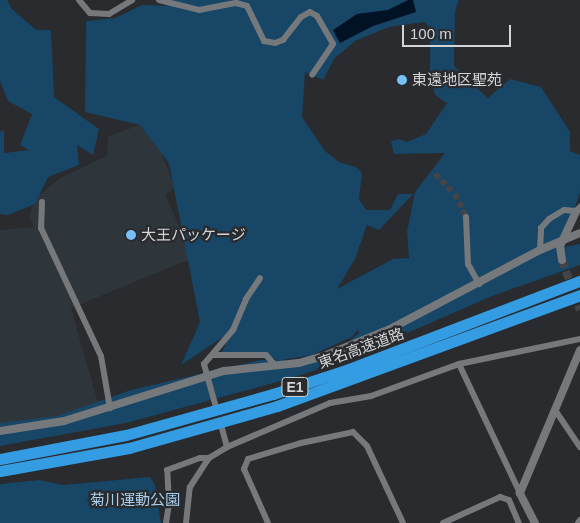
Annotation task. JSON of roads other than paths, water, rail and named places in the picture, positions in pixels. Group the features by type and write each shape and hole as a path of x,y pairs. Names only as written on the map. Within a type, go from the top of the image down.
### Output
{"highway":[{"name":"東名高速道路","path":"0,458 126,435 273,394 349,369 580,281"},
{"name":"東名高速道路","path":"0,471 129,448 277,406 353,381 580,295"}],"street":[{"path":"79,0 90,13 109,14 132,0"},
{"path":"159,0 199,10 236,3 247,6 264,41 274,43 283,40 301,17 310,12 317,16 333,44 312,75"},
{"path":"42,202 41,228 101,356 110,408"},
{"path":"540,250 542,228 549,219 564,210 578,209"},
{"path":"562,260 560,246 578,209"},
{"path":"466,217 468,264 479,284"},
{"path":"0,431 64,421 224,372 324,356 390,329 479,284 540,250 580,233"},
{"path":"227,445 204,364 234,330 246,299 260,278"},
{"path":"186,523 190,487 209,458 227,445 330,403 371,396 459,364 580,339"},
{"path":"520,493 580,350"},
{"path":"213,355 266,355 274,365"},
{"path":"459,364 535,523"},
{"path":"555,410 580,447"},
{"path":"268,523 244,469 248,459 353,432 367,446 403,523"},
{"path":"166,523 169,503 167,470 200,458 209,458"},
{"path":"443,523 500,497 509,500 519,523"}],"tunnel":[{"path":"435,174 455,194 466,217"},
{"path":"562,260 580,310"}],"place":[{"name":"東遠地区聖苑","path":"402,80"},
{"name":"大王パッケージ","path":"131,235"}],"park label":[{"name":"菊川運動公園","path":"135,500"}]}
